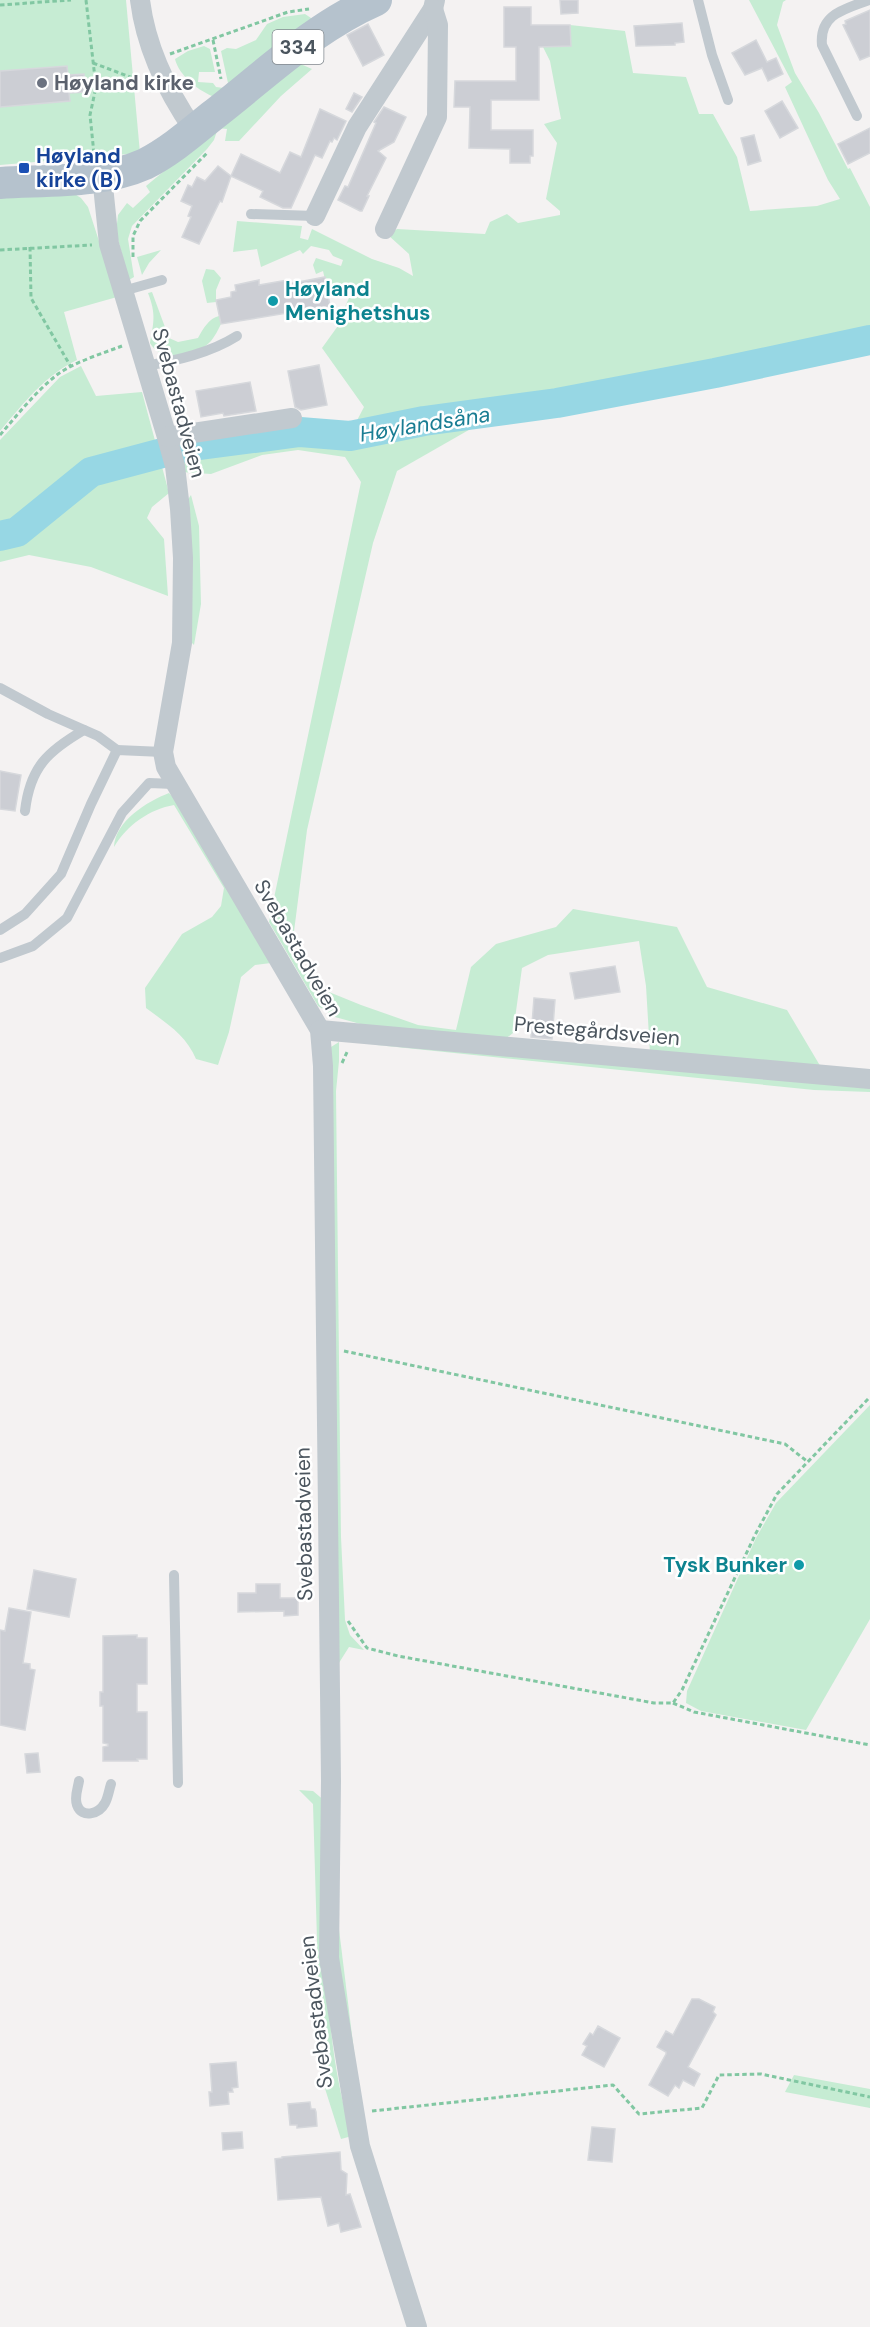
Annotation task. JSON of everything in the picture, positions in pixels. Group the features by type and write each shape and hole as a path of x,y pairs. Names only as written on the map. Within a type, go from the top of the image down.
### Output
{"main road":[{"name":"334","path":"0,183 99,176 124,171 145,163 166,151 203,139 324,28 376,0"}],"street":[{"path":"140,0 142,18 156,63 175,102 203,139"},
{"path":"315,216 367,111 434,4"},
{"path":"385,229 437,117 438,25 434,4"},
{"name":"Svebastadveien","path":"99,176 109,244 132,288 146,366 175,466 183,558 182,643 163,752 166,767 320,1030 323,1066 331,1781 329,1958 360,2146 417,2327"},
{"path":"168,440 292,418"},
{"name":"Prestegårdsveien","path":"320,1030 870,1079"}],"lane":[{"path":"698,0 712,55 728,100"},
{"path":"857,116 822,45 821,36 824,25 835,13 869,0"},
{"path":"251,214 315,216"},
{"path":"132,288 162,280"},
{"path":"146,366 182,359 223,345 237,336"},
{"path":"0,688 98,736 117,750 163,752"},
{"path":"25,811 27,797 39,765 60,744 84,730"},
{"path":"0,930 25,914 61,874 117,750"},
{"path":"0,958 33,946 67,918 122,813 149,783 174,784"},
{"path":"174,1575 178,1783"},
{"path":"79,1781 77,1805 81,1812 87,1814 101,1809 111,1784"}],"path":[{"path":"0,5 71,0"},
{"path":"86,0 96,87 90,115 99,176"},
{"path":"93,63 133,78 156,63 242,27 288,12 317,8"},
{"path":"213,40 222,86"},
{"path":"132,288 134,266 132,250 136,228 203,139"},
{"path":"0,250 109,244"},
{"path":"30,247 31,298 71,367"},
{"path":"0,435 33,397 58,375 71,367 128,344"},
{"path":"340,1069 346,1052 352,1048"},
{"path":"344,1351 785,1444 808,1462"},
{"path":"674,1703 777,1494 870,1397"},
{"path":"348,1611 348,1623 367,1648 398,1656 654,1703 674,1703 694,1712 870,1745"},
{"path":"353,2113 613,2085 639,2114 702,2108 719,2075 761,2074 870,2097"}],"green space":[{"path":"0,0 126,0 140,153 0,165"},
{"path":"749,0 786,0 783,2 777,25 795,73 870,207 870,347 474,427 397,471 373,543 307,830 292,947 304,971 329,992 418,1025 456,1030 471,967 496,944 556,927 573,909 677,927 707,987 787,1010 822,1069 650,1053 646,986 639,941 548,955 522,968 513,1033 504,1040 375,1028 335,1017 318,1006 269,922 361,482 345,457 298,450 262,455 211,474 181,472 176,452 246,432 287,426 352,430 364,407 322,348 353,305 345,307 355,284 328,292 323,271 316,274 313,265 316,258 341,266 343,260 333,256 329,250 311,246 303,254 300,250 261,267 257,249 233,252 237,221 302,226 300,238 308,240 312,229 372,259 399,268 413,276 409,254 388,235 397,229 485,234 490,222 507,214 518,223 560,215 560,211 546,199 557,143 544,124 561,119 550,61 543,47 571,46 570,25 625,31 633,73 686,77 699,114 713,114 737,157 750,211 817,206 840,199 828,180 785,87 792,82"},
{"path":"305,14 311,18 312,27 215,97 191,82 177,65 175,59 188,51 204,46 210,49 215,72 199,72 198,82 213,83 216,87 224,88 228,83 221,51 227,48 236,49 256,40 267,24 283,17"},
{"path":"296,62 312,69 281,96 239,141 225,141 227,129 218,128 214,140 207,149 132,226 128,239 134,277 129,280 116,232 118,215 127,203 133,208 150,192 146,186"},
{"path":"70,191 81,198 88,207 117,297 64,312 77,360 65,366 45,382 0,431 0,195"},
{"path":"161,250 149,263 142,275 137,257"},
{"path":"206,269 214,270 221,278 216,290 216,302 207,303 202,281"},
{"path":"152,292 169,338 178,342 198,338 209,321 219,316 221,324 211,341 197,351 179,356 162,354 155,350 150,343 154,318 148,293"},
{"path":"81,366 96,396 142,392 169,493 152,507 147,518 164,539 168,596 91,567 29,555 0,562 0,440 60,377"},
{"path":"191,495 199,526 201,604 194,645 190,641 192,573 187,501"},
{"path":"169,793 178,802 271,963 255,965 241,977 229,1032 218,1065 196,1059 181,1036 146,1008 145,988 182,934 212,917 221,906 224,888 174,805 156,810 140,819 125,832 114,847 120,829 134,813"},
{"path":"339,1042 336,1091 341,1537 345,1620 350,1635 364,1650 349,1647 337,1666 331,1047"},
{"path":"367,1044 870,1085 870,1092 814,1090"},
{"path":"870,1405 870,1619 806,1730 701,1711 686,1703 687,1691 756,1538 776,1503"},
{"path":"299,1790 313,1791 326,1802 329,2012 341,2095 352,2136 341,2139 321,2076 328,2054 318,1974 313,1804"},
{"path":"337,1913 359,2092 341,2018"},
{"path":"794,2075 870,2089 870,2108 785,2092"}],"building":[{"path":"560,0 578,0 578,13 561,14"},
{"path":"504,7 531,7 531,25 570,25 571,46 539,47 539,100 491,100 491,130 533,130 533,156 530,156 530,163 510,163 510,149 469,148 470,107 454,107 455,81 516,81 516,47 504,47"},
{"path":"870,10 870,56 860,60 843,25 846,24 845,21"},
{"path":"682,23 684,42 675,43 675,45 636,46 634,26"},
{"path":"368,24 384,55 363,66 347,35"},
{"path":"756,40 767,62 776,58 783,74 768,81 762,68 745,75 732,53"},
{"name":"Høyland kirke","path":"67,66 68,75 84,74 85,92 69,93 70,101 0,107 0,71"},
{"path":"354,93 362,97 352,112 346,109"},
{"path":"782,101 798,128 780,138 765,111"},
{"path":"384,107 406,117 394,142 378,151 386,158 360,211 338,200 345,186 348,187 376,123 374,122"},
{"path":"320,109 346,121 337,140 334,138 332,142 330,141 322,158 315,155 291,208 283,208 260,197 263,191 231,176 241,154 280,173 290,152 301,157"},
{"path":"870,128 870,153 848,164 838,144"},
{"path":"754,135 761,161 748,165 741,138"},
{"path":"218,166 231,176 222,202 220,201 199,244 182,237 191,217 188,216 192,206 181,201 188,185 192,187 197,177 205,181"},
{"name":"Høyland Menighetshus","path":"325,277 330,306 221,324 216,300 231,297 231,292 236,291 235,285 259,280 259,285 287,280 288,284"},
{"path":"319,365 327,405 301,410 295,407 288,371"},
{"path":"250,382 256,411 201,417 196,391"},
{"path":"0,771 21,775 15,811 0,809"},
{"path":"615,966 620,992 575,999 570,973"},
{"path":"534,998 555,1000 552,1039 531,1037"},
{"path":"34,1570 76,1579 69,1617 27,1609"},
{"path":"256,1584 280,1584 280,1598 298,1598 298,1615 284,1616 284,1611 238,1612 238,1593 256,1593"},
{"path":"9,1608 31,1612 23,1663 30,1664 30,1669 35,1670 25,1730 0,1725 0,1630 5,1631"},
{"path":"137,1635 137,1638 147,1638 147,1684 137,1684 137,1712 147,1712 147,1759 103,1761 103,1747 108,1744 103,1743 103,1706 100,1706 100,1692 103,1692 103,1636"},
{"path":"38,1753 40,1772 27,1773 25,1754"},
{"path":"692,1999 699,1999 715,2007 713,2012 716,2015 688,2067 700,2074 694,2086 683,2080 679,2088 675,2085 668,2096 649,2085 666,2054 657,2047 666,2031 673,2035"},
{"path":"598,2026 620,2038 604,2067 582,2055 587,2046 583,2044 590,2033 593,2035"},
{"path":"236,2062 238,2087 232,2088 233,2092 228,2092 229,2104 210,2106 209,2092 212,2092 210,2064"},
{"path":"310,2102 311,2109 315,2109 316,2112 317,2126 297,2128 297,2125 290,2125 288,2104"},
{"path":"592,2127 615,2129 612,2162 588,2160"},
{"path":"242,2132 243,2148 223,2150 222,2133"},
{"path":"340,2152 341,2170 347,2174 346,2195 350,2194 361,2227 341,2232 339,2223 328,2226 321,2197 278,2200 275,2159"}],"waterway":[{"name":"Høylandsåna","path":"0,536 17,532 91,472 185,447 300,432 350,436 424,421 557,403 870,340"}],"place":[{"name":"Høyland kirke","path":"42,83"},
{"name":"Høyland kirke (B)","path":"24,168"},
{"name":"Høyland Menighetshus","path":"273,301"},
{"name":"Tysk Bunker","path":"799,1565"}]}
